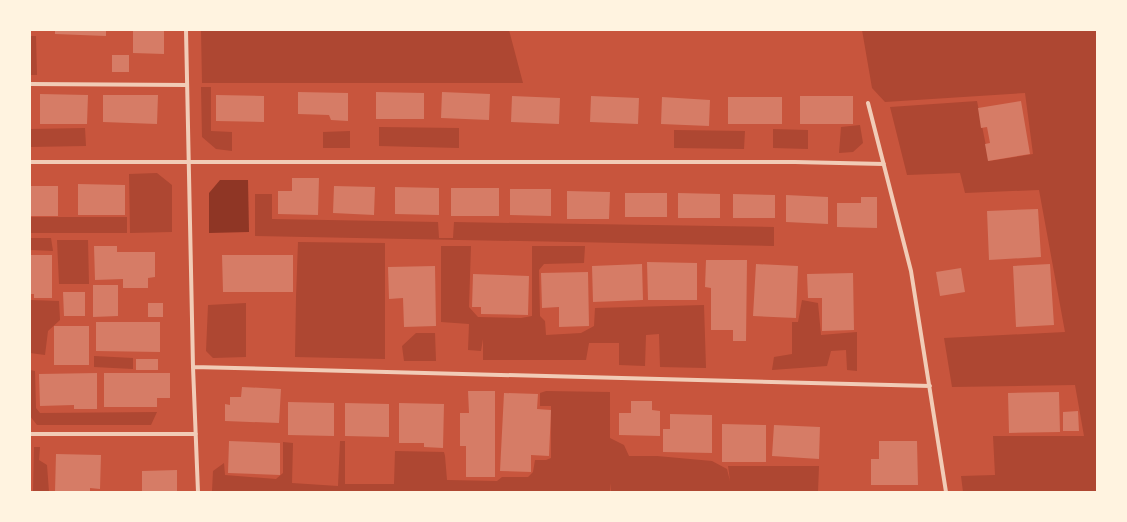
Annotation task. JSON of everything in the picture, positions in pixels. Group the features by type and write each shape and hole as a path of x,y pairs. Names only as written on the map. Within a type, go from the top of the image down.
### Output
{"street":[{"path":"186,30 186,85 198,492"},
{"path":"30,84 186,85"},
{"path":"868,103 911,271 946,492"},
{"path":"30,162 795,162 884,164"},
{"path":"194,367 930,386"},
{"path":"30,434 196,434"}],"shaded area":[{"path":"201,30 509,30 523,83 202,83"},
{"path":"862,30 1097,30 1097,492 963,492 961,476 995,475 993,436 1084,436 1075,385 952,387 944,338 1065,332 1039,190 965,193 960,173 907,175 890,107 977,101 989,161 1033,154 1025,93 885,102 872,88"},
{"path":"30,36 36,36 37,75 30,75"},
{"path":"201,87 211,87 211,131 232,132 232,151 216,149 202,137"},
{"path":"860,125 863,143 853,152 839,153 841,127"},
{"path":"379,127 459,128 459,148 379,146"},
{"path":"85,128 86,146 30,147 30,129"},
{"path":"773,129 808,130 808,149 773,148"},
{"path":"674,130 745,131 744,149 674,148"},
{"path":"350,131 350,148 323,148 323,132"},
{"path":"157,173 172,185 172,232 130,233 129,174"},
{"path":"220,180 248,180 249,232 209,233 209,193"},
{"path":"255,194 272,194 272,219 438,222 439,238 453,238 454,222 774,227 774,246 255,236"},
{"path":"30,217 127,217 127,233 30,233"},
{"path":"30,238 51,238 53,251 30,250"},
{"path":"57,240 88,240 89,284 59,284"},
{"path":"298,242 385,243 385,359 295,357"},
{"path":"441,246 471,246 469,307 478,317 521,318 532,316 532,246 585,246 584,263 544,264 539,270 540,316 545,321 546,335 581,333 594,326 595,308 704,305 706,368 660,367 659,334 646,335 645,366 619,365 619,343 589,343 586,360 483,360 483,339 481,351 468,350 469,324 441,322"},
{"path":"30,300 59,301 60,320 48,331 45,355 30,353"},
{"path":"802,300 818,303 821,335 857,332 857,371 847,370 846,350 831,351 827,366 772,370 774,357 792,354 792,322 798,322"},
{"path":"246,303 246,357 213,358 206,351 208,305"},
{"path":"416,333 435,333 436,361 404,361 402,346"},
{"path":"94,356 133,358 133,369 94,367"},
{"path":"30,370 35,371 36,408 40,413 157,412 151,425 37,425 30,416"},
{"path":"546,391 610,392 610,438 624,445 629,456 657,456 712,461 727,469 730,481 728,466 819,466 818,492 611,492 611,483 610,492 212,491 213,471 224,463 225,475 276,479 283,473 283,442 293,443 292,483 338,486 340,441 345,441 345,484 394,484 395,451 444,452 447,480 497,481 502,477 528,477 533,472 535,460 546,460 551,458 551,406 540,406 540,393"},
{"path":"34,447 40,447 39,460 47,465 49,492 33,492"}],"building":[{"path":"55,30 106,30 106,36 55,34"},
{"path":"133,30 164,30 164,54 133,53"},
{"path":"112,55 129,55 129,72 112,72"},
{"path":"298,92 348,93 348,121 331,120 329,115 298,114"},
{"path":"376,92 424,93 424,119 376,119"},
{"path":"442,92 490,94 489,120 441,118"},
{"path":"40,94 88,95 87,124 40,124"},
{"path":"103,95 158,95 157,124 103,122"},
{"path":"216,95 264,96 264,122 216,121"},
{"path":"512,96 560,98 559,124 511,122"},
{"path":"591,96 639,98 638,124 590,122"},
{"path":"800,96 853,96 853,124 800,124"},
{"path":"662,97 710,100 709,126 661,124"},
{"path":"728,97 782,97 782,124 728,124"},
{"path":"1021,101 1030,154 988,161 985,144 990,143 987,127 981,128 978,108"},
{"path":"292,178 319,178 318,215 278,214 278,191 292,191"},
{"path":"78,184 125,185 125,215 78,215"},
{"path":"30,186 58,186 58,216 30,216"},
{"path":"334,186 375,187 374,215 333,213"},
{"path":"395,187 439,188 439,215 395,214"},
{"path":"451,188 499,188 499,216 451,216"},
{"path":"510,189 551,189 551,216 510,215"},
{"path":"567,191 610,192 609,219 567,219"},
{"path":"625,193 667,193 667,217 625,217"},
{"path":"678,193 720,194 720,218 678,218"},
{"path":"733,194 775,195 775,218 733,218"},
{"path":"786,195 828,197 828,224 786,222"},
{"path":"861,197 877,197 877,228 837,227 837,203 861,203"},
{"path":"1038,209 1041,257 989,260 987,211"},
{"path":"94,246 117,246 117,252 155,252 155,277 148,278 148,288 123,288 123,279 95,280"},
{"path":"30,255 52,255 52,298 34,298 34,294 30,294"},
{"path":"222,255 293,255 293,292 223,292"},
{"path":"706,260 747,260 746,341 733,341 733,330 711,330 711,288 705,287"},
{"path":"647,262 697,263 697,300 648,300"},
{"path":"642,264 643,300 593,302 592,266"},
{"path":"756,264 798,266 796,318 753,316"},
{"path":"1050,264 1054,325 1016,327 1013,266"},
{"path":"435,266 436,326 404,327 403,298 389,299 388,267"},
{"path":"961,268 965,292 940,296 936,272"},
{"path":"588,272 589,326 559,327 559,307 542,308 541,273"},
{"path":"853,273 854,330 822,331 822,298 808,298 807,274"},
{"path":"473,274 529,276 528,315 481,314 481,307 472,307"},
{"path":"93,285 118,285 118,316 93,317"},
{"path":"63,292 85,292 85,316 64,316"},
{"path":"148,303 163,303 163,317 148,317"},
{"path":"96,322 160,322 160,352 96,351"},
{"path":"54,326 89,326 89,365 54,365"},
{"path":"136,359 158,359 158,370 136,370"},
{"path":"97,373 97,409 74,409 74,405 40,406 39,374"},
{"path":"104,373 170,373 170,398 157,398 157,407 104,407"},
{"path":"242,387 281,389 279,423 225,421 225,404 230,405 230,397 241,397"},
{"path":"468,391 495,391 495,477 466,477 466,446 460,446 460,413 469,413"},
{"path":"1059,392 1060,432 1009,433 1008,393"},
{"path":"504,393 538,394 537,409 551,410 549,456 531,455 531,472 500,471"},
{"path":"631,401 652,401 652,410 660,411 660,436 619,435 619,413 631,413"},
{"path":"288,402 334,403 334,436 288,435"},
{"path":"345,403 389,404 389,437 345,436"},
{"path":"399,403 444,404 443,448 424,447 424,443 399,443"},
{"path":"1078,411 1079,431 1063,431 1063,412"},
{"path":"670,414 712,415 712,453 663,452 663,429 670,429"},
{"path":"722,424 766,425 766,462 722,462"},
{"path":"774,425 820,427 819,459 772,456"},
{"path":"229,441 280,443 280,475 228,473"},
{"path":"879,441 917,441 918,485 871,485 871,459 879,459"},
{"path":"56,454 101,455 100,489 90,488 90,492 55,492"},
{"path":"177,470 177,492 142,492 142,471"}]}
